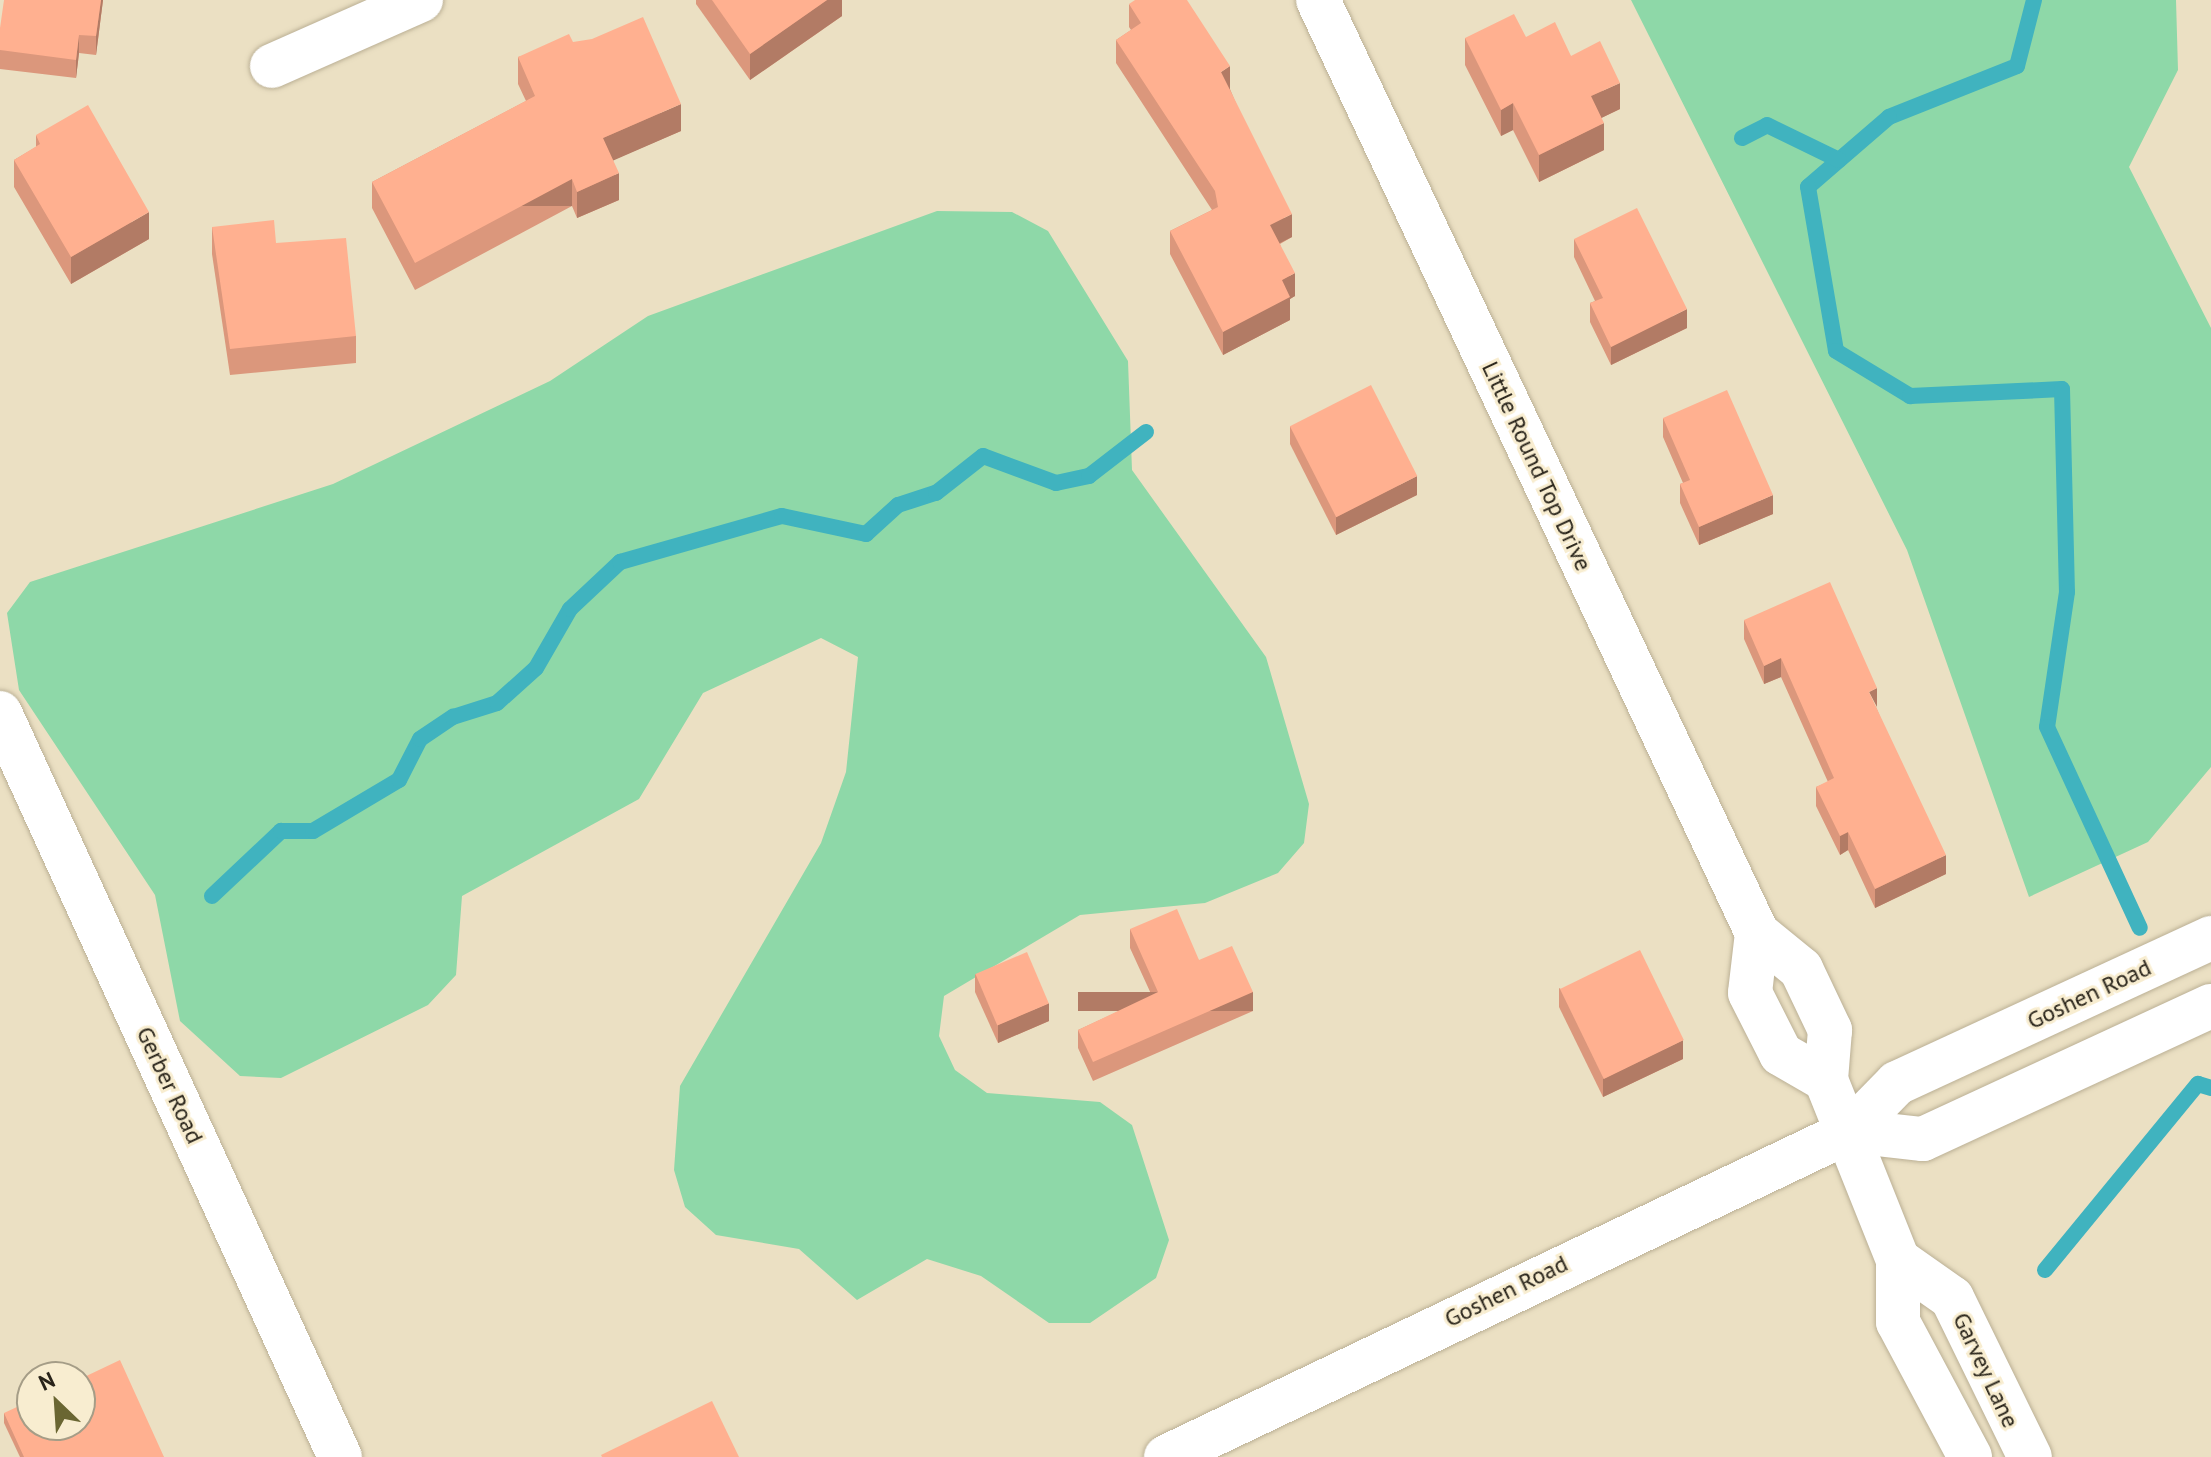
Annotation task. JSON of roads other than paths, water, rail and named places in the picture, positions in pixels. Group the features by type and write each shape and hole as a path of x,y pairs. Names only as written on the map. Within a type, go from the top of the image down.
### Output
{"street":[{"path":"272,66 421,0"},
{"name":"Little Round Top Drive","path":"1318,0 1757,933 1750,993 1781,1054 1826,1080 1850,1131"},
{"name":"Gerber Road","path":"0,713 340,1457"},
{"name":"Goshen Road","path":"1166,1457 1850,1131 1897,1083 2211,938"},
{"path":"1970,1457 1898,1322 1898,1260 1850,1131 1923,1139 2211,1006"},
{"name":"Garvey Lane","path":"1898,1260 1952,1298 2030,1457"}],"waterway":[{"path":"2034,0 2017,66 1889,117 1808,187 1836,351 1910,396 2062,389 2067,592 2047,727 2140,928"},
{"path":"1742,138 1767,125 1839,160"},
{"path":"212,896 281,831 313,831 399,780 420,739 453,717 497,703 536,668 570,609 620,562 782,516 866,534 898,505 936,493 983,456 1056,483 1089,476 1146,432"},
{"path":"2045,1270 2198,1084 2211,1088"}]}
